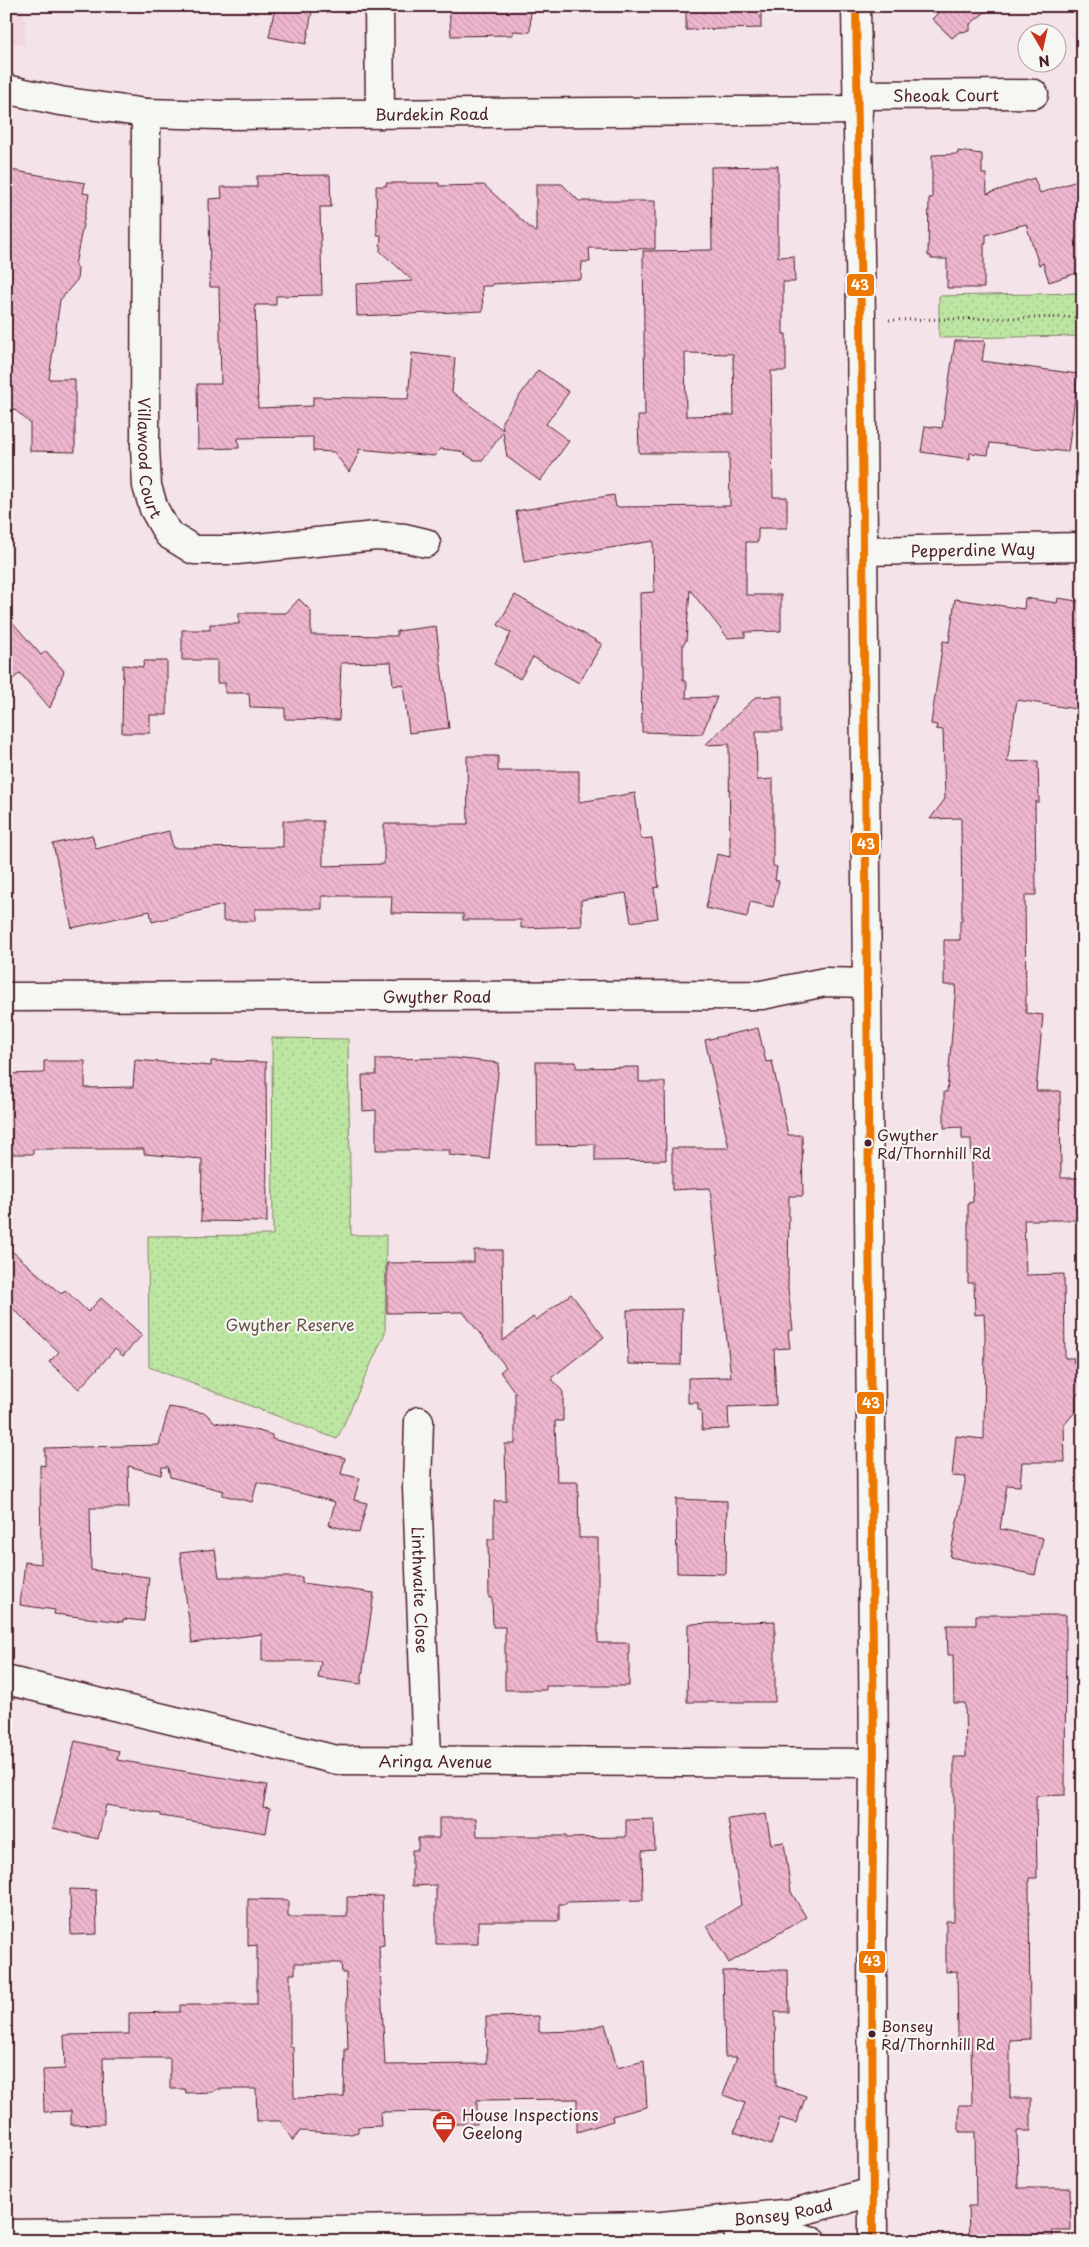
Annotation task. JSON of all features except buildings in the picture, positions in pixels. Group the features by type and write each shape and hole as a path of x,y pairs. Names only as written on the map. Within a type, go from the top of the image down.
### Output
{"street":[{"path":"379,6 380,114"},
{"path":"856,6 864,551 874,1762 872,1930 873,2241"},
{"name":"Burdekin Road","path":"6,89 60,101 146,113 217,115 380,114 858,102"},
{"name":"Sheoak Court","path":"858,102 1034,94"},
{"name":"Villawood Court","path":"146,113 145,457 147,486 154,509 168,534 194,550 237,550 376,536 426,542"},
{"name":"Pepperdine Way","path":"864,551 1083,547"},
{"name":"Gwyther Road","path":"6,997 762,995 825,982 868,983"},
{"name":"Linthwaite Close","path":"419,1421 417,1487 426,1759"},
{"name":"Aringa Avenue","path":"6,1680 337,1760 874,1762"},
{"name":"Bonsey Road","path":"6,2234 272,2236 662,2226 793,2213 873,2192"},
{"name":"Bonsey Road","path":"662,2226 794,2236 813,2241"}],"path":[{"path":"861,320 1083,317"}],"shaded area":[{"path":"6,6 24,6 25,46 6,40"}],"green space":[{"path":"1083,293 1083,336 939,338 939,296"},
{"name":"Gwyther Reserve","path":"272,1038 348,1039 351,1235 386,1235 385,1333 337,1439 149,1367 148,1236 273,1235"}],"transit line":[{"name":"43","path":"856,6 861,320 874,1763 872,1931 873,2241"}],"place":[{"name":"Gwyther Rd/Thornhill Rd","path":"868,1143"},
{"name":"Bonsey Rd/Thornhill Rd","path":"872,2034"},
{"name":"House Inspections Geelong","path":"444,2144"}]}
